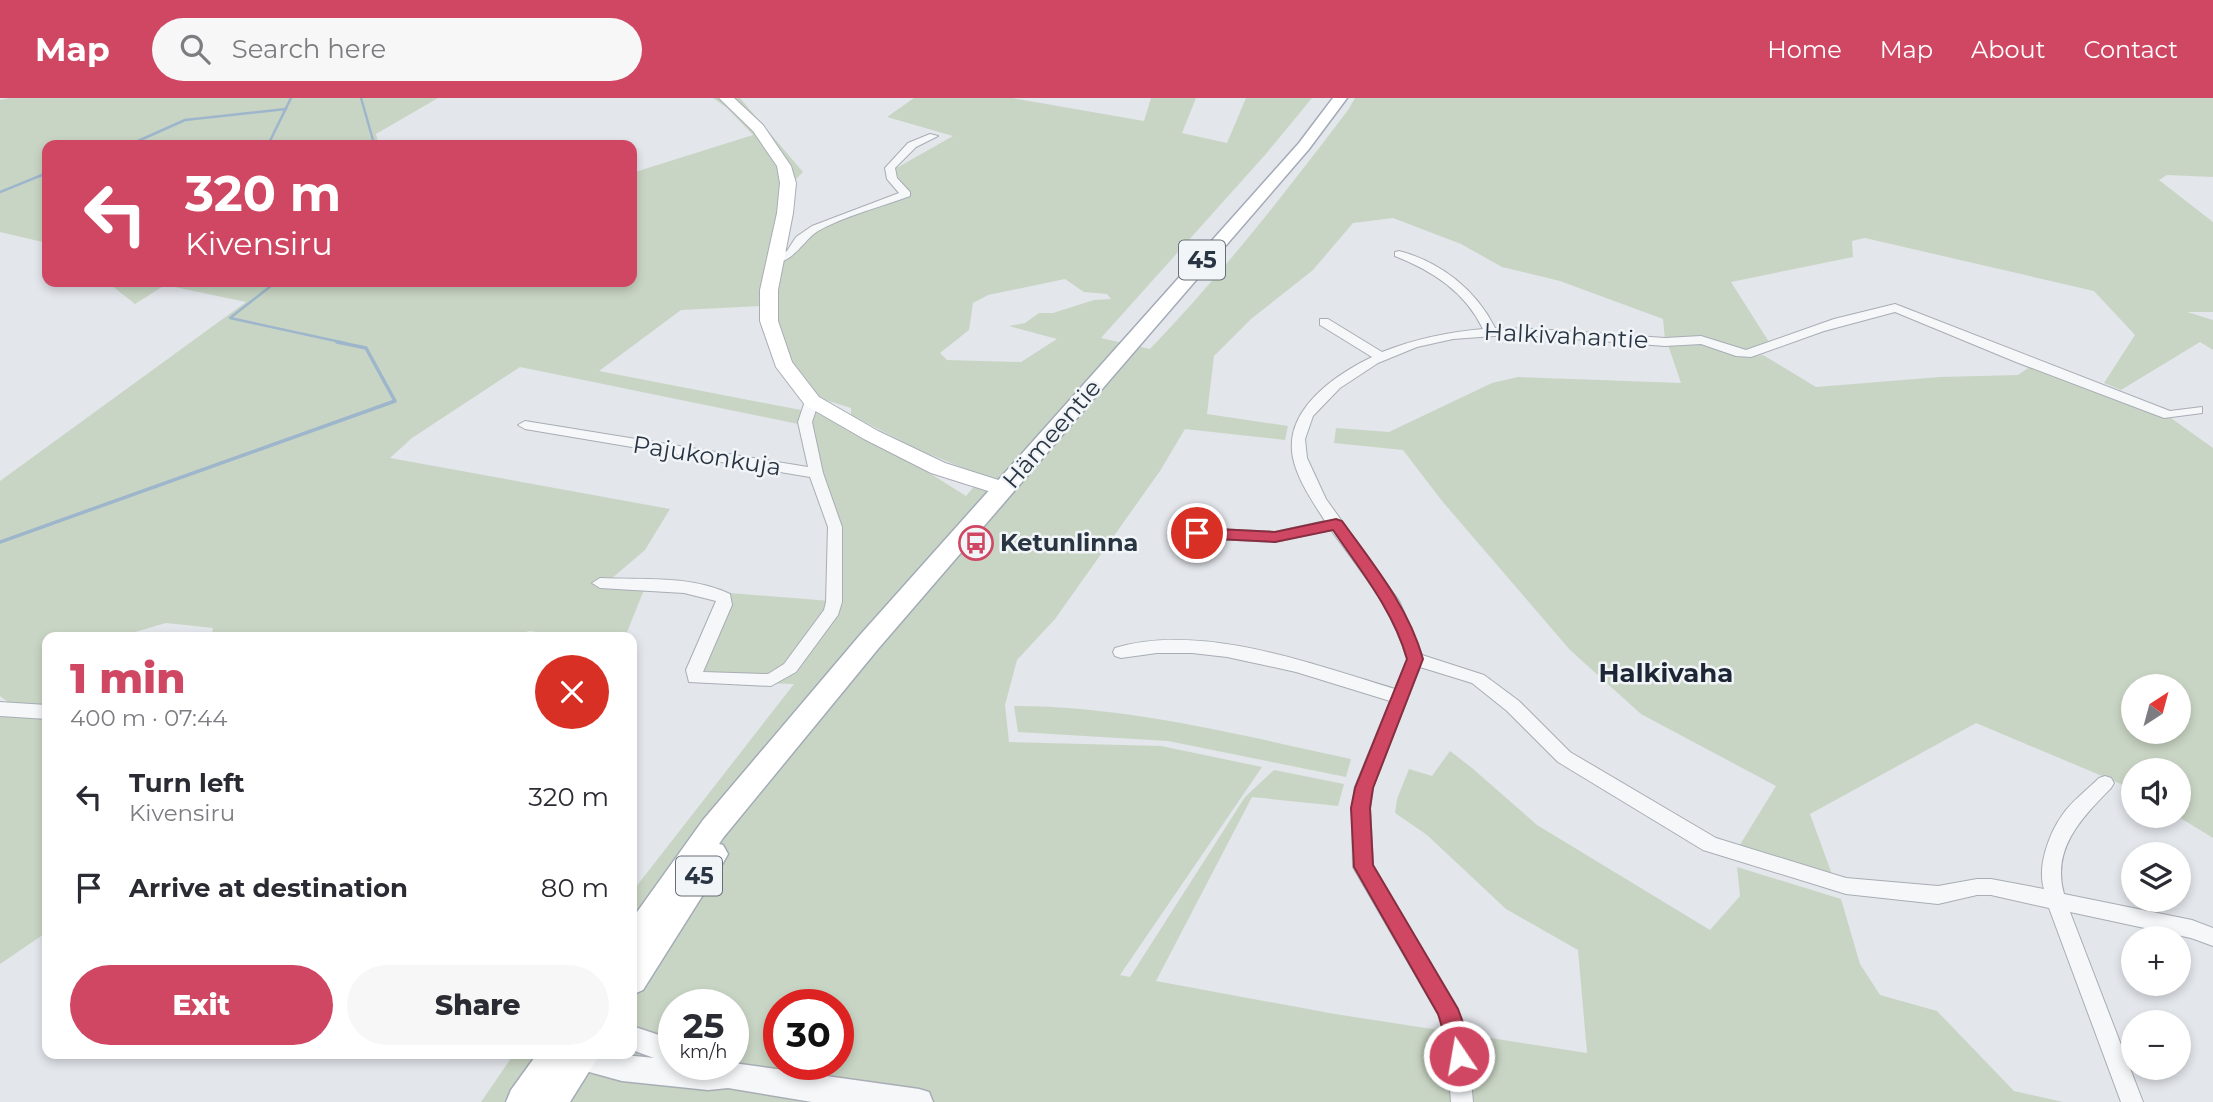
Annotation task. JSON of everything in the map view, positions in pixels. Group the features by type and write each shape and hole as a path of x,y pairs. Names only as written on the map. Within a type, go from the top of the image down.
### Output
{"main road":[{"path":"726,98 758,128 785,166 788,183 785,213 769,290 769,321 783,363 812,401 871,435 938,468 973,494 999,496"},
{"name":"Hämeentie","path":"637,937 713,829 869,642 1304,146 1340,98"},
{"name":"Hämeentie","path":"637,972 764,770"},
{"path":"523,1102 570,1059"},
{"path":"550,1102 572,1059"}],"street":[{"path":"775,260 791,253 800,239 816,228 906,194 892,179 890,168 912,145 933,135"},
{"path":"1399,254 1422,261 1464,293 1490,330"},
{"name":"Halkivahantie","path":"1415,659 1410,641 1391,601 1309,485 1298,438 1312,409 1326,392 1349,374 1381,357 1438,337 1490,330 1664,342 1702,339 1745,354 1764,351 1770,345 1794,336 1893,308 2169,415 2197,411"},
{"path":"1324,322 1381,357"},
{"name":"Pajukonkuja","path":"525,425 816,473 805,422 812,401"},
{"path":"600,583 719,593 724,598 724,605 694,670 695,678 771,680 790,668 832,611 834,602 835,527 816,473"},
{"path":"1175,535 1197,533 1275,537 1336,524"},
{"path":"1121,652 1155,645 1240,651 1399,697"},
{"path":"1462,1102 1456,1032 1447,1009 1363,867 1361,808 1364,788 1415,659 1478,680 1513,706 1564,757 1710,844 1846,886 1938,895 1991,887 2056,898 2192,929 2213,937"},
{"path":"0,709 42,712"},
{"path":"2105,783 2070,820 2055,851 2051,881 2066,932 2132,1102"},
{"path":"637,1040 658,1047"},
{"path":"589,1059 622,1068 658,1072"},
{"path":"749,1077 798,1087 919,1102"}],"green space":[{"path":"438,98 376,134 378,140 42,140 42,242 0,232 0,100"},
{"path":"713,98 740,98 803,172 793,182 781,258 817,229 911,195 893,170 953,136 887,117 914,98 1012,98 1144,121 1151,98 1196,98 1182,133 1227,143 1246,98 1312,98 1265,155 1101,338 1150,349 1252,232 1355,98 2213,98 2213,177 2167,175 2159,180 2213,222 2213,312 2187,312 2213,320 2213,350 2200,342 2121,390 2104,383 2135,335 2094,291 1865,238 1852,241 1853,257 1731,282 1769,342 1744,350 1704,336 1665,340 1663,319 1560,281 1502,267 1461,244 1393,218 1353,223 1313,270 1251,319 1214,356 1207,414 1288,426 1285,440 1185,429 1160,471 1055,619 1017,660 1005,705 1009,742 1161,746 1262,767 1120,975 1130,977 1245,797 1274,770 1344,784 1338,806 1252,797 1156,981 1335,1014 1587,1053 1578,950 1506,909 1427,835 1395,813 1397,799 1409,769 1432,776 1450,751 1537,825 1710,930 1740,896 1737,867 1841,899 1860,964 1880,995 1937,1011 2014,1091 2063,1102 481,1102 511,1059 637,1059 637,886 794,684 688,681 730,593 830,601 833,536 803,425 520,367 412,438 390,458 670,509 645,550 611,579 644,590 627,632 212,632 213,628 166,623 135,632 42,632 42,708 12,705 0,696 0,481 246,302 175,287 637,287 637,171 753,135 727,108","holes":["1065,279 1084,292 1107,294 1111,299 1094,300 1053,313 1039,313 1025,323 1009,326 1057,339 1021,362 947,360 940,353 969,330 973,303 988,295","760,306 793,381 822,399 851,408 851,415 919,450 983,476 966,496 915,464 819,414 809,406 806,411 599,371 681,310"]},
{"path":"113,287 162,287 135,304"},
{"path":"1705,344 1745,357 1763,355 1816,387 1940,377 2018,375 2031,366 2171,418 2213,448 2213,838 2191,825 2191,758 2121,758 2121,784 1976,723 1810,814 1833,877 1738,848 1776,786 1641,714 1570,650 1442,501 1403,450 1334,443 1336,428 1389,432 1492,383 1518,377 1681,383 1668,345"},
{"path":"1014,706 1057,707 1141,716 1351,759 1346,777 1168,741 1018,732"},
{"path":"3,712 42,716 42,935 0,964 0,715"}],"waterway":[{"path":"286,109 291,98"},
{"path":"361,98 373,140"},
{"path":"140,140 185,120 286,109"},
{"path":"270,140 286,109"},
{"path":"0,192 42,175"},
{"path":"270,287 230,318 345,343"},
{"path":"0,542 395,401 366,348 337,342"}],"place":[{"name":"Ketunlinna","path":"976,543"}],"district":[{"name":"Halkivaha","path":"1666,673"}],"route":[{"path":"1197,533 1275,537 1336,524 1391,601 1410,641 1415,659 1364,788 1361,808 1363,867 1447,1009 1456,1032 1459,1056"}]}
